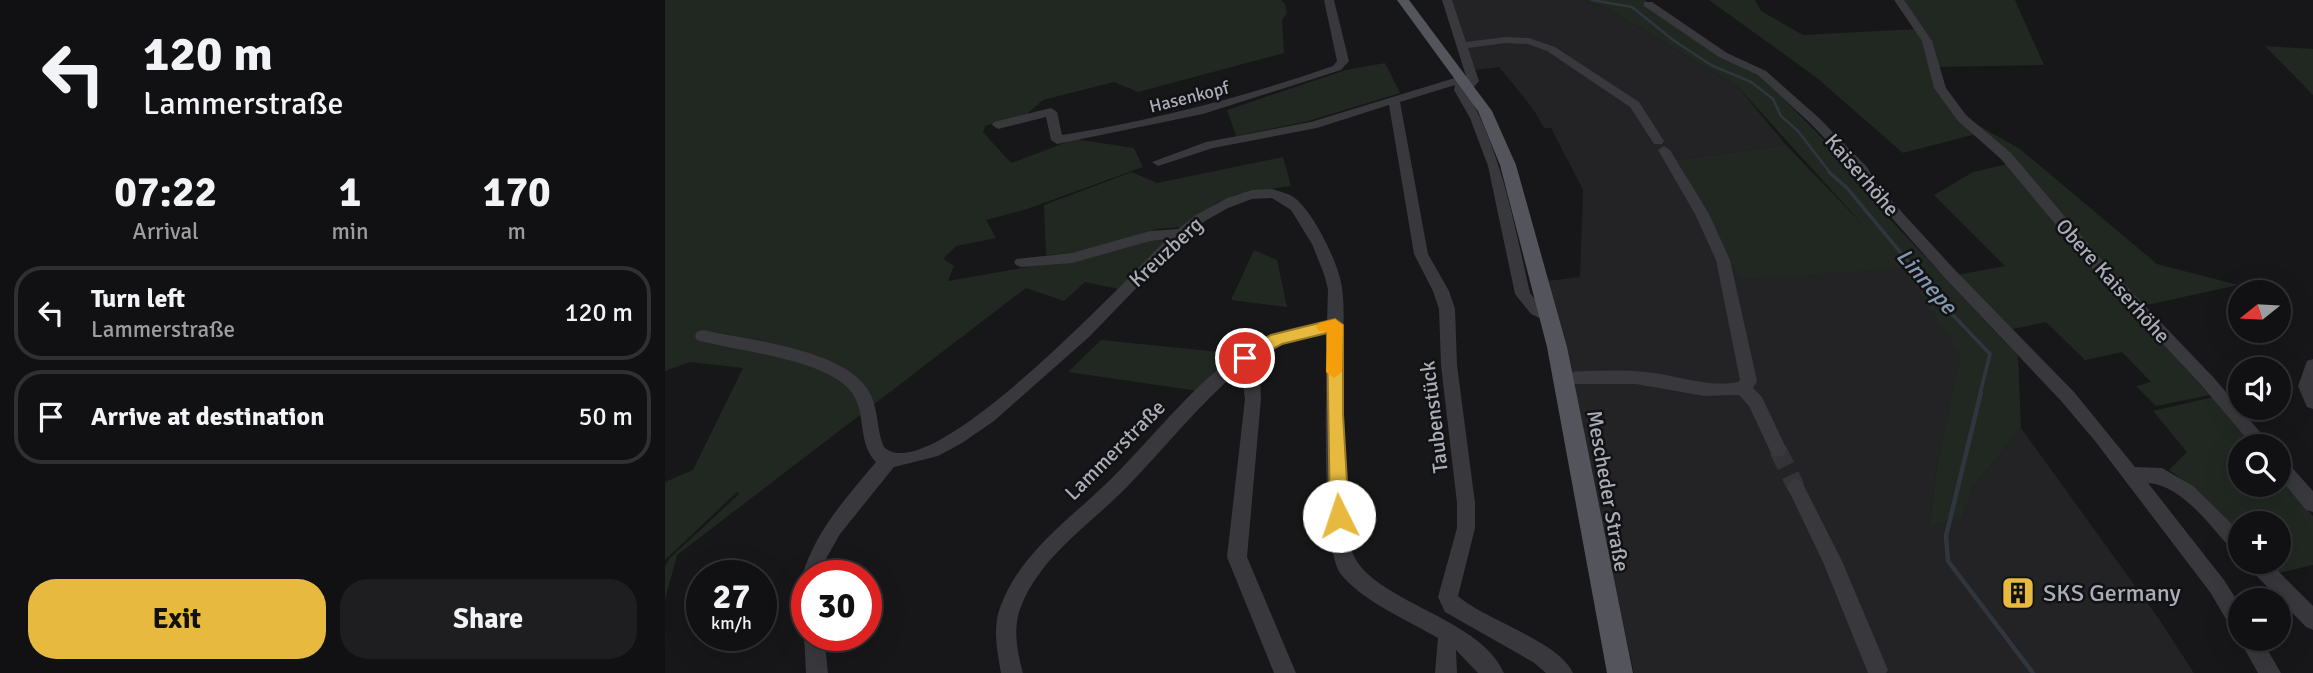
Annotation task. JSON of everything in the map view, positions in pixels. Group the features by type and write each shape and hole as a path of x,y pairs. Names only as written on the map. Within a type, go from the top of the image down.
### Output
{"main road":[{"name":"Mescheder Straße","path":"1403,0 1492,122 1501,144 1550,317 1564,378 1620,673"}],"street":[{"name":"Hasenkopf","path":"998,125 1051,112 1057,140 1136,128 1240,102 1337,68 1343,61 1342,52 1329,0"},
{"path":"1158,162 1210,145 1313,125 1394,99 1473,80 1447,0"},
{"name":"Obere Kaiserhöhe","path":"1899,0 1927,41 1940,89 1962,118 2007,156 2101,269 2209,382 2253,434"},
{"name":"Kaiserhöhe","path":"1649,4 1723,55 1762,73 1815,121 1862,170 1873,188 1949,273 2068,397 2132,474 2228,604"},
{"path":"1462,46 1505,40 1529,41 1551,49 1635,105 1702,214 1723,260 1748,381 1743,388 1729,391 1690,390 1648,379 1564,378"},
{"name":"Taubenstück","path":"1394,99 1421,254 1441,291 1447,309 1449,365 1466,503 1465,528 1448,597 1453,605 1540,655 1562,673"},
{"name":"Kreuzberg","path":"889,460 914,456 945,445 1026,387 1182,233 1214,210 1243,198 1271,194 1289,200 1318,241 1335,289 1336,467 1342,553 1347,566 1364,584 1450,632 1476,653 1493,673"},
{"path":"1021,262 1072,258 1150,236 1182,233"},
{"name":"Lammerstraße","path":"1012,673 1006,637 1008,615 1018,590 1034,564 1121,481 1191,407 1245,358 1277,340 1335,325"},
{"path":"703,336 825,365 849,380 867,401 874,451 889,460 844,514 817,560"},
{"path":"1245,358 1252,377 1253,399 1237,558 1285,673"},
{"path":"2313,365 2306,386 2313,402"},
{"path":"1743,388 1756,402 1779,450"},
{"path":"2132,474 2162,476 2187,491 2228,533"},
{"path":"2291,478 2313,504"},
{"path":"1796,487 1832,561 1877,670"},
{"path":"2268,574 2313,620"},
{"path":"1446,673 1445,648 1450,632"},
{"path":"815,651 817,673"},
{"path":"2256,651 2270,673"}],"shaded area":[{"path":"665,0 1281,0 1287,13 1282,20 1284,53 1138,92 1114,82 1043,100 1027,114 985,126 983,132 1011,163 1075,139 1134,148 1143,167 1027,209 986,220 996,238 956,246 943,259 954,266 948,281 1045,264 1155,237 1164,237 1165,242 1118,289 1085,282 1064,301 1026,288 677,555 665,600 665,566 670,558 739,494 737,492 665,560 665,482 693,470 743,368 690,362 665,371"},
{"path":"1448,0 1584,0 1607,8 1737,86 1786,145 1678,160 1902,267 1962,354 1937,466 1929,527 1962,519 1973,487 2021,428 2159,619 2194,673 1634,673 1547,281 1580,277 1583,190 1551,128 1544,128 1533,109 1499,67 1475,70"},
{"path":"1584,0 1645,0 1719,55 1759,74 1853,169 1859,186 2018,356 2021,428 1973,487 1962,519 1929,527 1937,466 1961,354 1902,268 1741,279 1677,160 1786,145 1865,227 1737,86 1607,8"},
{"path":"1709,0 1755,0 1761,11 1803,35 1916,29 1924,40 1936,87 1976,134 1903,153 1817,78"},
{"path":"1901,0 2015,0 2044,65 1936,67"},
{"path":"2265,46 2313,49 2313,95"},
{"path":"1385,63 1400,93 1309,121 1236,136 1227,110 1346,70"},
{"path":"1967,119 2020,149 2157,264 2228,282 2228,287 2138,307"},
{"path":"1283,157 1291,186 1237,194 1218,202 1181,227 1157,229 1075,253 1046,255 1044,205 1132,172 1157,183"},
{"path":"2008,164 2122,301 2210,395 2156,406 2136,386 2151,382 2122,352 2085,360 2046,322 2008,330 1956,275 2005,266 1934,195 1973,172"},
{"path":"1254,250 1277,260 1287,307 1231,300"},
{"path":"1101,340 1239,354 1198,391 1068,372"},
{"path":"2213,397 2228,414 2228,420 2233,420 2245,434 2228,434 2228,497 2291,497 2291,489 2313,516 2313,565 2291,570 2291,511 2228,511 2228,522 2194,488 2169,470 2187,452 2153,411"}],"waterway":[{"name":"Linnepe","path":"1592,0 1632,7 1673,40 1711,65 1751,82 1773,99 1781,116 1798,131 1830,173"},
{"name":"Linnepe","path":"1830,173 1847,188 1950,312 1990,354 1980,394"},
{"name":"Linnepe","path":"1981,392 1946,536 1948,561 2033,673"}],"tunnel":[{"path":"1778,450 1796,487"}],"slow traffic":[{"path":"1324,327 1335,325 1334,372"}],"place":[{"name":"SKS Germany","path":"2018,593"}],"route":[{"path":"1245,358 1268,343 1335,325 1339,516"}]}
